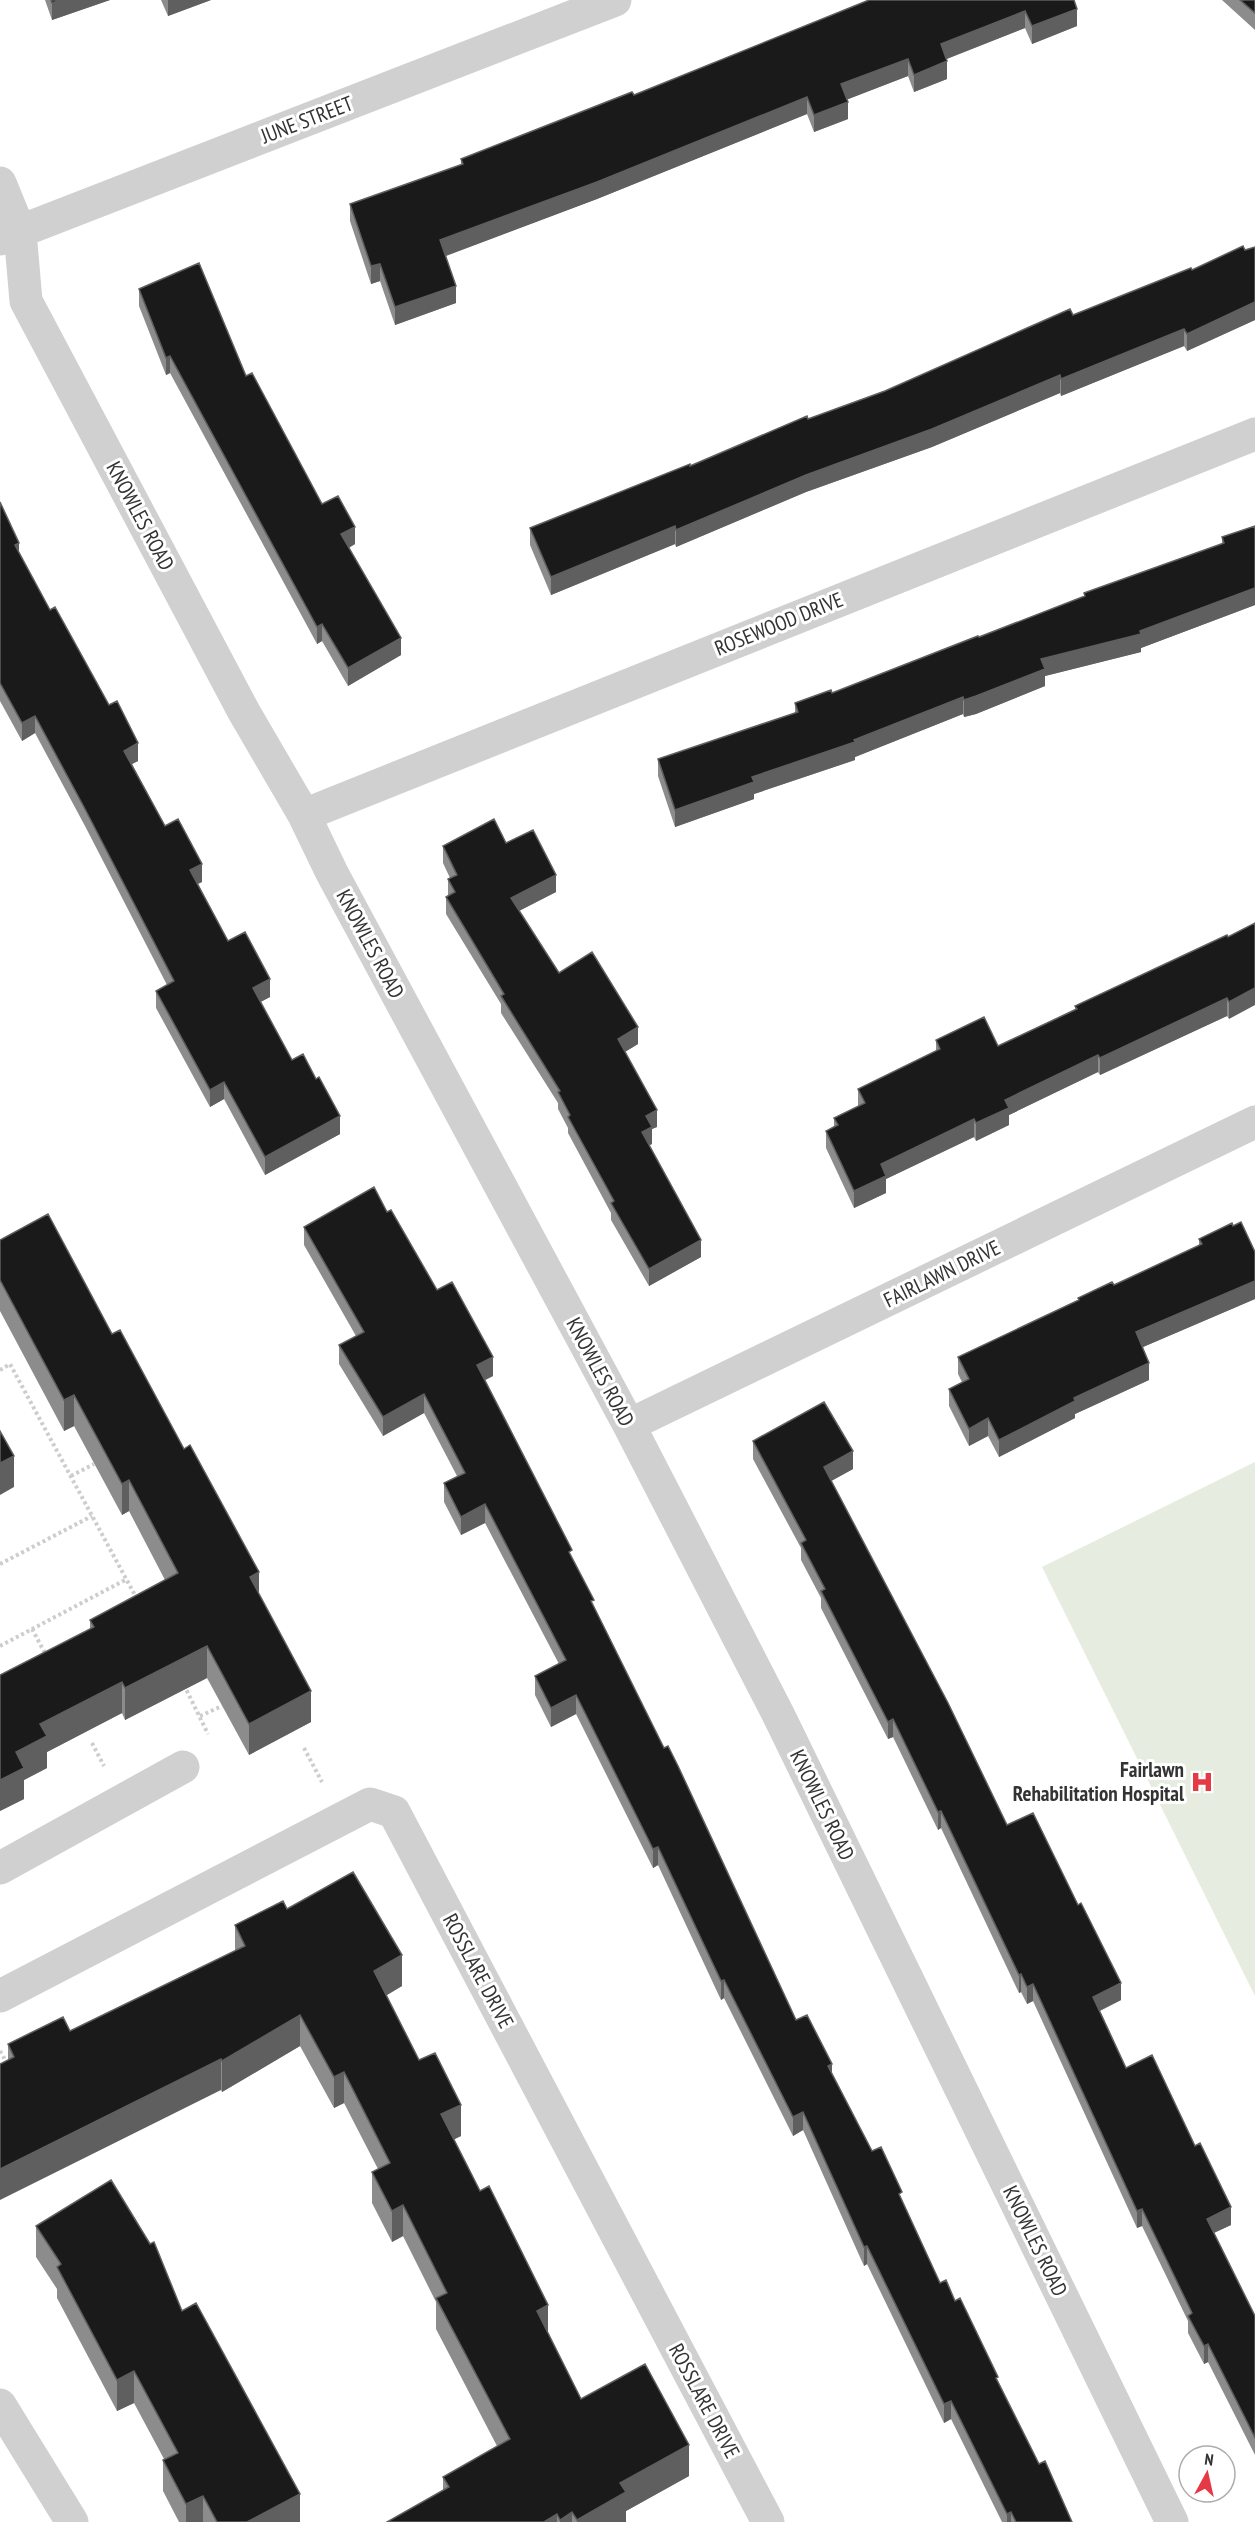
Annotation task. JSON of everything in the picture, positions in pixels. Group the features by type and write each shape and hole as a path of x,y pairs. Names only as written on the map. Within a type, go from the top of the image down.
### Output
{"street":[{"name":"JUNE STREET","path":"10,236 615,0"},
{"name":"KNOWLES ROAD","path":"0,183 26,301 244,712 304,815 332,873 629,1425 778,1714 1172,2522"},
{"name":"ROSEWOOD DRIVE","path":"304,815 1255,434"},
{"name":"FAIRLAWN DRIVE","path":"629,1425 1255,1122"},
{"path":"0,1868 183,1767"},
{"name":"ROSSLARE DRIVE","path":"0,1996 370,1804 393,1812 768,2522"},
{"path":"0,2406 72,2522"}],"path":[{"path":"0,1370 10,1364 142,1608"},
{"path":"71,1477 94,1464"},
{"path":"0,1564 92,1516"},
{"path":"0,1646 127,1580"},
{"path":"137,1598 147,1593"},
{"path":"33,1629 47,1658"},
{"path":"179,1677 208,1735 206,1741 183,1767"},
{"path":"200,1716 222,1706"},
{"path":"0,2051 11,2070"}],"shaded area":[{"name":"Fairlawn Rehabilitation Hospital","path":"1255,1462 1255,1996 1042,1567"}],"building":[{"path":"869,0 1074,0 1077,9 1032,26 1025,11 941,44 947,61 914,75 908,59 841,84 848,102 814,115 807,97 597,182 440,240 456,286 395,307 380,264 371,266 350,204 463,164 461,159 632,92 634,95"},
{"path":"1240,0 1255,0 1255,13"},
{"path":"1243,246 1245,250 1255,247 1255,302 1187,334 1184,329 1061,379 1060,375 932,429 806,475 676,530 675,526 551,577 530,528 690,464 690,466 807,416 808,419 885,391 1070,309 1073,315 1191,268 1192,270"},
{"path":"199,263 246,376 252,373 322,504 338,496 355,527 341,534 401,638 348,668 322,624 317,627 170,356 166,358 139,289"},
{"path":"0,502 19,543 15,545 50,610 55,607 109,705 117,701 138,743 124,751 165,826 178,819 202,864 190,870 228,941 245,932 270,979 253,988 292,1060 303,1054 316,1079 319,1077 340,1116 265,1157 224,1082 210,1090 156,991 174,981 35,716 22,723 0,683"},
{"path":"1255,526 1255,588 1140,631 1141,634 1041,659 1045,669 976,696 964,700 963,697 854,740 855,742 752,777 754,782 675,810 658,759 798,712 795,703 831,690 832,693 1085,596 1084,593 1224,543 1222,537"},
{"path":"494,819 506,843 533,830 556,875 511,898 559,973 592,952 638,1027 618,1039 657,1110 646,1116 652,1127 642,1132 701,1240 649,1269 611,1203 614,1201 568,1117 570,1115 558,1092 560,1091 501,996 504,994 446,897 455,892 448,879 457,875 443,846"},
{"path":"1255,923 1255,988 1229,1002 1227,998 1100,1058 1098,1055 1005,1100 1009,1108 976,1123 974,1119 881,1164 886,1176 854,1191 826,1131 838,1125 834,1118 865,1103 858,1089 940,1049 936,1040 984,1017 998,1046 1077,1009 1075,1006"},
{"path":"374,1187 387,1212 391,1210 437,1290 452,1282 493,1357 477,1365 572,1550 569,1552 594,1600 591,1601 664,1748 668,1746 678,1766 796,2020 807,2015 832,2064 828,2066 872,2151 881,2147 902,2192 899,2194 940,2283 946,2280 955,2301 960,2298 998,2377 996,2378 1039,2464 1045,2461 1072,2522 1016,2522 1011,2512 1007,2514 951,2401 944,2404 867,2246 864,2247 803,2112 793,2117 724,1980 721,1981 658,1847 653,1849 576,1695 551,1708 535,1676 566,1660 485,1504 461,1517 444,1483 465,1473 424,1394 383,1417 339,1345 364,1332 304,1227"},
{"path":"48,1214 112,1334 120,1330 184,1449 190,1445 259,1572 250,1577 311,1691 249,1724 207,1646 125,1688 122,1682 40,1724 47,1736 16,1752 24,1768 0,1780 0,1675 94,1627 90,1620 178,1573 129,1480 122,1484 74,1395 64,1400 0,1280 0,1240"},
{"path":"1241,1222 1255,1252 1255,1281 1136,1332 1149,1363 1074,1398 1075,1401 999,1440 988,1418 969,1429 949,1389 969,1379 958,1357 1112,1282 1114,1285 1202,1244 1199,1239 1232,1223 1233,1226"},
{"path":"824,1402 853,1451 824,1467 948,1703 1007,1825 1033,1813 1078,1905 1081,1903 1121,1983 1093,1997 1126,2068 1152,2055 1195,2146 1200,2143 1231,2207 1207,2219 1255,2316 1255,2438 1208,2344 1204,2346 1188,2316 1192,2313 1142,2209 1137,2211 1033,1984 1027,1987 1021,1974 1019,1975 941,1811 938,1812 893,1719 888,1722 821,1591 825,1589 801,1543 806,1540 753,1441"},
{"path":"0,1431 14,1456 0,1463"},
{"path":"353,1872 402,1955 374,1971 419,2060 435,2053 461,2105 441,2114 480,2191 489,2186 548,2305 537,2311 581,2399 645,2364 689,2445 620,2483 626,2492 577,2520 572,2512 560,2520 557,2514 544,2522 387,2522 449,2487 443,2477 510,2439 436,2298 447,2293 403,2205 392,2211 372,2172 390,2163 344,2072 334,2077 300,2015 222,2061 221,2059 0,2169 0,2064 14,2057 8,2044 63,2017 70,2031 245,1946 235,1925 283,1901 287,1909"},
{"path":"111,2180 150,2244 154,2242 182,2311 196,2303 300,2494 247,2522 217,2522 203,2496 186,2504 163,2460 178,2453 134,2371 117,2380 57,2267 61,2264 36,2226"}],"place":[{"name":"Fairlawn Rehabilitation Hospital","path":"1202,1782"}]}
